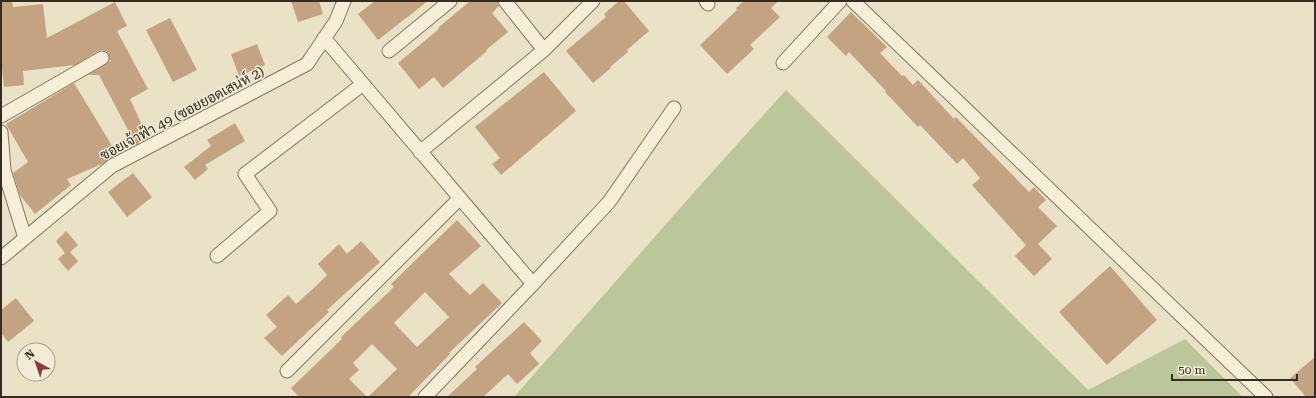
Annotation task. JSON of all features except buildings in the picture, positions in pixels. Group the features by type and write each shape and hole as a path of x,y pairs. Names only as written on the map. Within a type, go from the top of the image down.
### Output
{"street":[{"name":"ซอยเจ้าฟ้า 49 (ซอยยอดเสน่ห์ 2)","path":"1,258 112,166 306,64 336,21 344,1"},
{"path":"389,51 450,1"},
{"path":"505,1 544,50"},
{"path":"420,152 544,50 592,1"},
{"path":"784,63 840,1"},
{"path":"853,1 1266,397"},
{"path":"324,38 533,284"},
{"path":"1,116 102,58"},
{"path":"217,256 270,211 245,174 363,84"},
{"path":"425,397 609,202 674,108"},
{"path":"1,132 4,170 25,238"},
{"path":"287,371 460,198"}],"green space":[{"path":"786,90 1088,390 1185,339 1243,397 514,397"}]}
